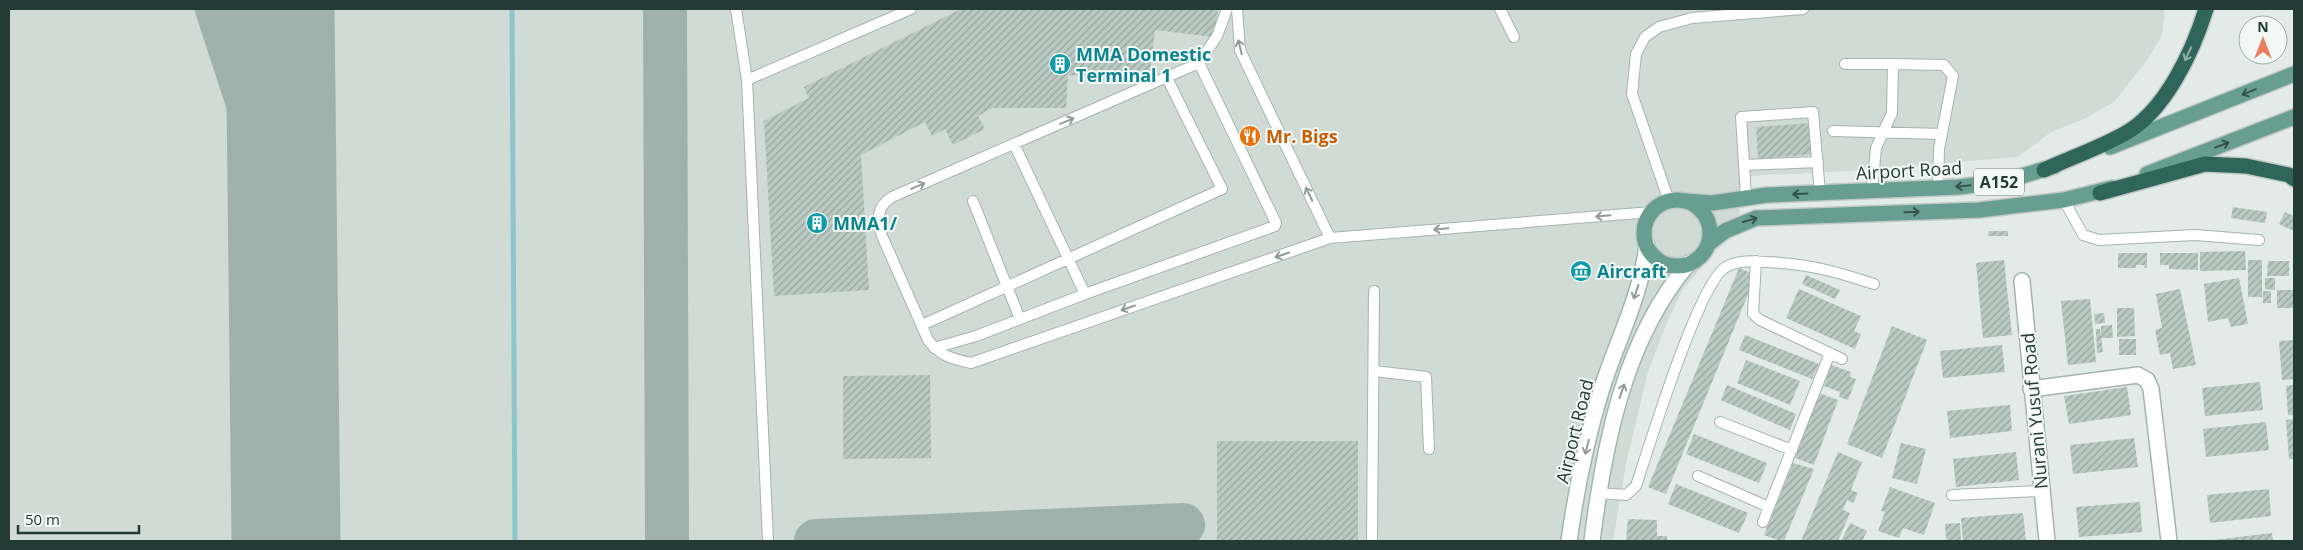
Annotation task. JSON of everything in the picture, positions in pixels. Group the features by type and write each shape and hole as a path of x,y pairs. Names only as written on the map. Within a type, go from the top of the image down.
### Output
{"highway":[{"path":"2044,170 2126,134 2157,106 2174,84 2206,9"},
{"path":"2100,193 2206,164 2246,166 2289,176 2294,179"}],"main road":[{"name":"Airport Road","path":"1686,201 1712,203 1746,197 1938,188 2005,181 2082,158 2294,74"},
{"name":"A152","path":"1708,244 1725,231 1756,218 1979,210 2064,200 2100,193 2294,117"},
{"path":"1670,201 1686,201 1701,210 1707,218 1710,229 1708,244 1697,259 1689,263 1672,265 1661,261 1647,245 1644,234 1646,222 1659,205 1670,201"},
{"name":"Airport Road","path":"1570,541 1584,460 1599,400 1644,269 1647,245"},
{"name":"Airport Road","path":"1592,541 1601,472 1621,392 1657,306 1689,263"},
{"name":"Nurani Yusuf Road","path":"2022,281 2047,541"},
{"path":"2031,389 2138,375 2147,380 2151,389 2169,541"}],"lane":[{"path":"736,9 747,80 768,541"},
{"path":"747,80 911,9"},
{"path":"1227,9 1217,36 1199,63 892,197 883,203 879,211 878,222 882,236 934,348 949,358 971,363 1330,238 1652,212"},
{"path":"1237,9 1240,50 1330,238"},
{"path":"1500,9 1514,36"},
{"path":"1670,201 1632,94 1636,54 1645,37 1659,27 1692,18 1803,9"},
{"path":"934,348 976,336 1085,294 1275,226 1276,223 1199,63"},
{"path":"1845,64 1944,65 1950,70 1953,76 1938,149 1938,188"},
{"path":"1872,191 1876,148 1892,114 1893,64"},
{"path":"922,325 1222,189 1167,78"},
{"path":"1746,197 1741,117 1813,112 1820,193"},
{"path":"1833,131 1942,134"},
{"path":"1014,144 1085,294"},
{"path":"1744,165 1818,162"},
{"path":"2064,200 2083,235 2099,240 2195,235 2259,240"},
{"path":"973,201 1020,319"},
{"path":"1598,493 1626,495 1633,490 1696,315 1711,286 1724,267 1740,262 1800,263 1874,284"},
{"path":"1756,262 1753,314 1760,320 1842,359"},
{"path":"1372,541 1374,291"},
{"path":"1763,522 1830,353"},
{"path":"1374,371 1426,377 1429,449"},
{"path":"1720,422 1792,450"},
{"path":"1698,476 1769,507"},
{"path":"1952,495 2041,491"}],"shaded area":[{"path":"9,9 2165,9 2162,35 2148,59 2114,102 2084,119 2051,132 2018,157 1849,171 1746,176 1735,235 1717,249 1683,289 1668,320 1648,372 1626,464 1613,541 9,541"}],"building":[{"name":"MMA1/","path":"961,9 1218,9 1214,37 1155,30 1150,71 1134,79 1068,75 1066,108 992,108 978,116 985,129 953,145 945,129 932,136 925,122 861,155 869,290 774,296 764,121 809,98 804,87"},
{"path":"1812,123 1814,154 1758,159 1756,127"},
{"path":"2233,207 2267,212 2265,223 2231,218"},
{"path":"2285,212 2294,216 2294,231 2279,224"},
{"path":"1989,231 2008,231 2008,236 1988,236"},
{"path":"2245,251 2246,270 2200,271 2200,252"},
{"path":"2118,253 2147,253 2147,268 2144,268 2144,265 2136,265 2136,268 2118,268"},
{"path":"2160,253 2198,253 2198,270 2169,269 2169,265 2160,265"},
{"path":"2004,260 2012,335 1983,338 1976,263"},
{"path":"2248,260 2262,260 2262,297 2248,297"},
{"path":"2268,261 2289,261 2289,276 2267,276"},
{"path":"1739,268 1756,275 1666,494 1648,487"},
{"path":"1806,275 1840,290 1835,299 1802,284"},
{"path":"2239,278 2248,324 2231,327 2228,318 2208,322 2204,284"},
{"path":"2265,278 2275,278 2275,290 2265,289"},
{"path":"1799,289 1861,316 1854,331 1861,334 1855,349 1786,318"},
{"path":"2180,289 2196,365 2173,369 2170,353 2160,355 2155,330 2162,328 2156,294"},
{"path":"2277,290 2293,290 2293,308 2277,308"},
{"path":"2263,291 2271,291 2271,303 2263,303"},
{"path":"2090,299 2096,362 2068,365 2061,301"},
{"path":"2117,308 2134,308 2135,336 2117,337"},
{"path":"2104,313 2105,323 2095,324 2094,314"},
{"path":"2112,325 2113,338 2101,338 2101,326"},
{"path":"1892,326 1927,340 1882,458 1847,444"},
{"path":"2096,329 2100,329 2103,352 2097,353"},
{"path":"1745,335 1819,364 1812,379 1739,350"},
{"path":"2119,339 2136,339 2136,355 2119,355"},
{"path":"2294,340 2294,379 2282,380 2279,341"},
{"path":"2002,345 2005,372 1943,378 1940,351"},
{"path":"1746,360 1800,381 1790,405 1737,383"},
{"path":"1831,365 1851,372 1850,377 1856,379 1848,400 1839,397 1840,392 1824,386"},
{"path":"930,375 931,458 843,459 843,376"},
{"path":"2260,382 2263,410 2205,416 2202,388"},
{"path":"1727,385 1796,414 1790,430 1721,400"},
{"path":"2294,385 2294,415 2288,415 2286,386"},
{"path":"2127,387 2131,415 2069,424 2064,396"},
{"path":"1819,393 1838,400 1814,465 1795,458"},
{"path":"2010,405 2012,431 1950,438 1947,411"},
{"path":"2294,419 2294,459 2289,459 2286,420"},
{"path":"2266,422 2269,450 2206,457 2203,429"},
{"path":"1694,434 1767,463 1759,483 1686,454"},
{"path":"2134,438 2138,467 2073,474 2070,445"},
{"path":"1217,441 1358,441 1358,541 1217,541"},
{"path":"1901,443 1926,449 1917,484 1892,478"},
{"path":"1838,452 1862,462 1851,490 1858,493 1853,503 1847,500 1843,510 1850,513 1838,541 1801,541"},
{"path":"2016,452 2019,480 1956,487 1953,459"},
{"path":"1793,463 1814,469 1784,541 1781,541 1764,535"},
{"path":"1676,484 1748,513 1739,533 1668,504"},
{"path":"1890,487 1935,503 1924,535 1903,528 1899,538 1878,531 1885,512 1881,511"},
{"path":"2269,489 2271,516 2210,523 2207,495"},
{"path":"2140,502 2142,532 2079,537 2076,507"},
{"path":"2023,513 2026,541 1963,541 1961,518"},
{"path":"1628,519 1657,520 1657,536 1667,536 1667,541 1626,541"},
{"path":"1850,523 1867,531 1862,541 1841,541"},
{"path":"1960,523 1961,541 1946,541 1945,524"},
{"path":"2272,533 2273,541 2214,541 2214,540"}],"waterway":[{"path":"512,9 515,541"}],"taxiway":[{"path":"217,9 256,128 283,229"},
{"path":"665,9 667,541"},
{"path":"816,541 1183,525"}],"runway":[{"path":"280,9 286,541"}],"place":[{"name":"MMA Domestic Terminal 1","path":"1060,64"},
{"name":"Mr. Bigs","path":"1250,136"},
{"name":"MMA1/","path":"817,223"},
{"name":"Aircraft","path":"1581,271"}]}
